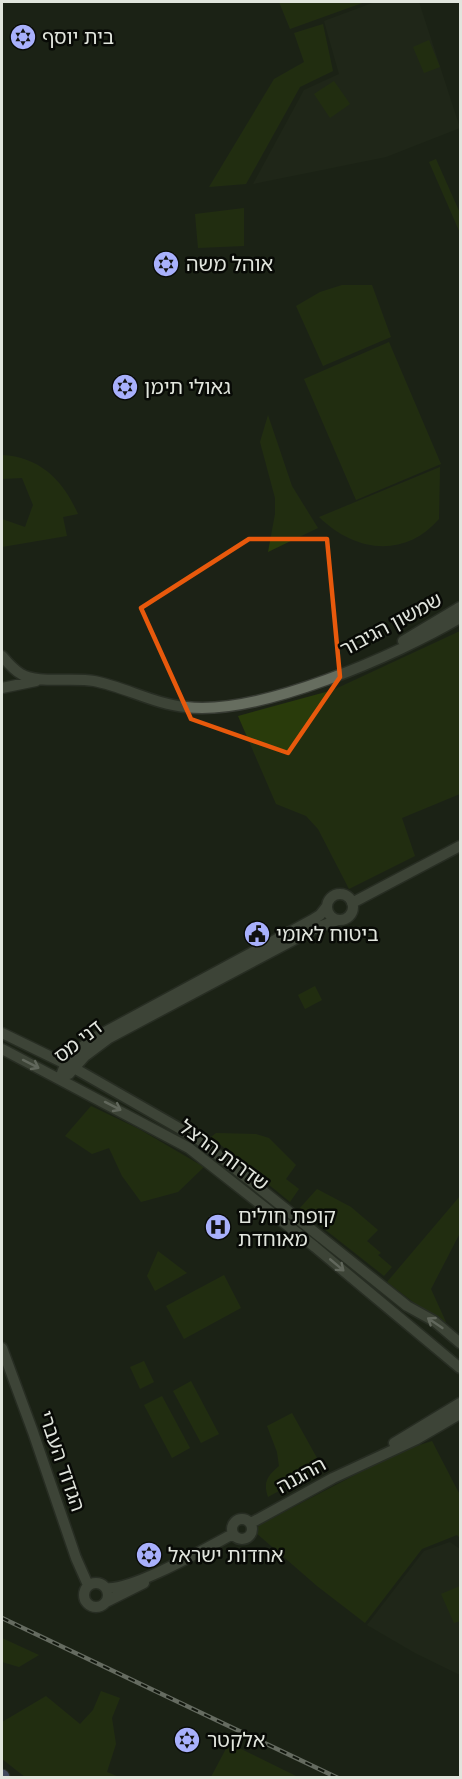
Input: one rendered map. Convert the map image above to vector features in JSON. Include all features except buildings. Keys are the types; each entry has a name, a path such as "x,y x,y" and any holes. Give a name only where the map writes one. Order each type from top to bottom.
{"street":[{"name":"שמשון הגיבור","path":"339,673 386,650 460,607"},
{"name":"שמשון הגיבור","path":"6,661 28,678 97,681 170,705 208,708 256,701 339,673 413,644 460,618"},
{"path":"4,687 15,678 6,661"},
{"name":"שמשון הגיבור","path":"4,687 51,678"},
{"path":"352,903 460,846"},
{"path":"339,894 348,897 352,903 350,916 338,920 330,916 327,906 331,898 339,894"},
{"name":"דני מס","path":"61,1079 66,1064 80,1049 105,1030 320,915 327,906"},
{"name":"דני מס","path":"66,1064 110,1038 316,928 338,920"},
{"name":"שדרות הרצל","path":"2,1033 66,1064 187,1132 214,1150 407,1306 434,1321 460,1343"},
{"name":"שדרות הרצל","path":"2,1049 166,1134 199,1154 460,1368"},
{"name":"הגדוד העברי","path":"2,1348 74,1552 88,1585"},
{"name":"ההגנה","path":"178,1562 233,1534 239,1538 248,1537 252,1532 251,1523 369,1459 460,1403"},
{"name":"ההגנה","path":"369,1459 417,1439 460,1414"},
{"path":"178,1562 139,1586 106,1602 95,1607 88,1604 84,1594 88,1585 96,1582 106,1588 122,1586 178,1562"},
{"path":"106,1588 108,1595 106,1602"}],"highlighted area":[{"path":"249,539 327,539 340,677 288,753 191,719 141,608"}],"shaded area":[{"path":"375,2 419,2 460,128 386,157 253,184 304,90 339,74 324,21"},
{"path":"450,1542 460,1549 460,1675 415,1653 367,1625 424,1551"}],"green space":[{"path":"279,2 365,2 290,29"},
{"path":"323,24 333,71 300,87 246,184 209,187 274,79 304,62 294,33"},
{"path":"429,40 440,67 424,73 413,47"},
{"path":"334,81 350,104 330,118 314,94"},
{"path":"436,159 460,213 460,233 429,162"},
{"path":"244,208 244,246 198,248 195,214"},
{"path":"342,285 372,285 391,337 323,366 296,306 320,292"},
{"path":"389,342 441,464 356,500 304,379"},
{"path":"268,415 292,486 318,528 268,552 275,514 275,498 260,442"},
{"path":"2,455 28,460 49,472 57,481 78,514 63,517 67,536 2,547 2,519 25,527 33,505 22,478 2,479"},
{"path":"440,467 439,519 425,532 411,540 395,545 364,544 333,529 319,517"},
{"path":"460,631 460,794 402,818 415,856 349,889 318,829 306,816 276,804 238,716 333,690"},
{"path":"315,986 322,1000 305,1009 298,995"},
{"path":"91,1106 139,1129 204,1167 178,1192 141,1202 122,1176 109,1148 92,1154 65,1136"},
{"path":"216,1133 256,1134 269,1138 296,1165 286,1179 299,1189 290,1202 211,1137"},
{"path":"317,1189 351,1207 378,1230 367,1241 392,1267 384,1276 299,1209"},
{"path":"460,1196 460,1233 431,1289 446,1322 443,1325 387,1282"},
{"path":"158,1251 187,1273 155,1291 147,1276"},
{"path":"224,1275 241,1308 184,1339 166,1306"},
{"path":"144,1361 154,1382 140,1389 130,1367"},
{"path":"191,1381 219,1434 201,1443 173,1391"},
{"path":"162,1396 190,1448 172,1458 144,1405"},
{"path":"292,1413 322,1467 268,1497 267,1480 279,1466 277,1452 267,1426"},
{"path":"432,1441 460,1495 460,1538 457,1535 422,1549 365,1623 317,1586 255,1532 259,1525 401,1451"},
{"path":"460,1586 460,1621 454,1623 441,1594"},
{"path":"2,1638 39,1655 19,1667 2,1662"},
{"path":"101,1691 120,1698 112,1718 116,1744 107,1772 119,1777 25,1777 2,1759 2,1722 46,1696 80,1724 93,1710"},
{"path":"229,1743 298,1777 211,1777"}],"railway":[{"path":"2,1618 338,1778"}],"place":[{"name":"בית יוסף","path":"23,37"},
{"name":"אוהל משה","path":"166,264"},
{"name":"גאולי תימן","path":"125,387"},
{"name":"ביטוח לאומי","path":"257,934"},
{"name":"קופת חולים מאוחדת","path":"218,1227"},
{"name":"אחדות ישראל","path":"149,1555"},
{"name":"אלקטר","path":"187,1740"}]}
